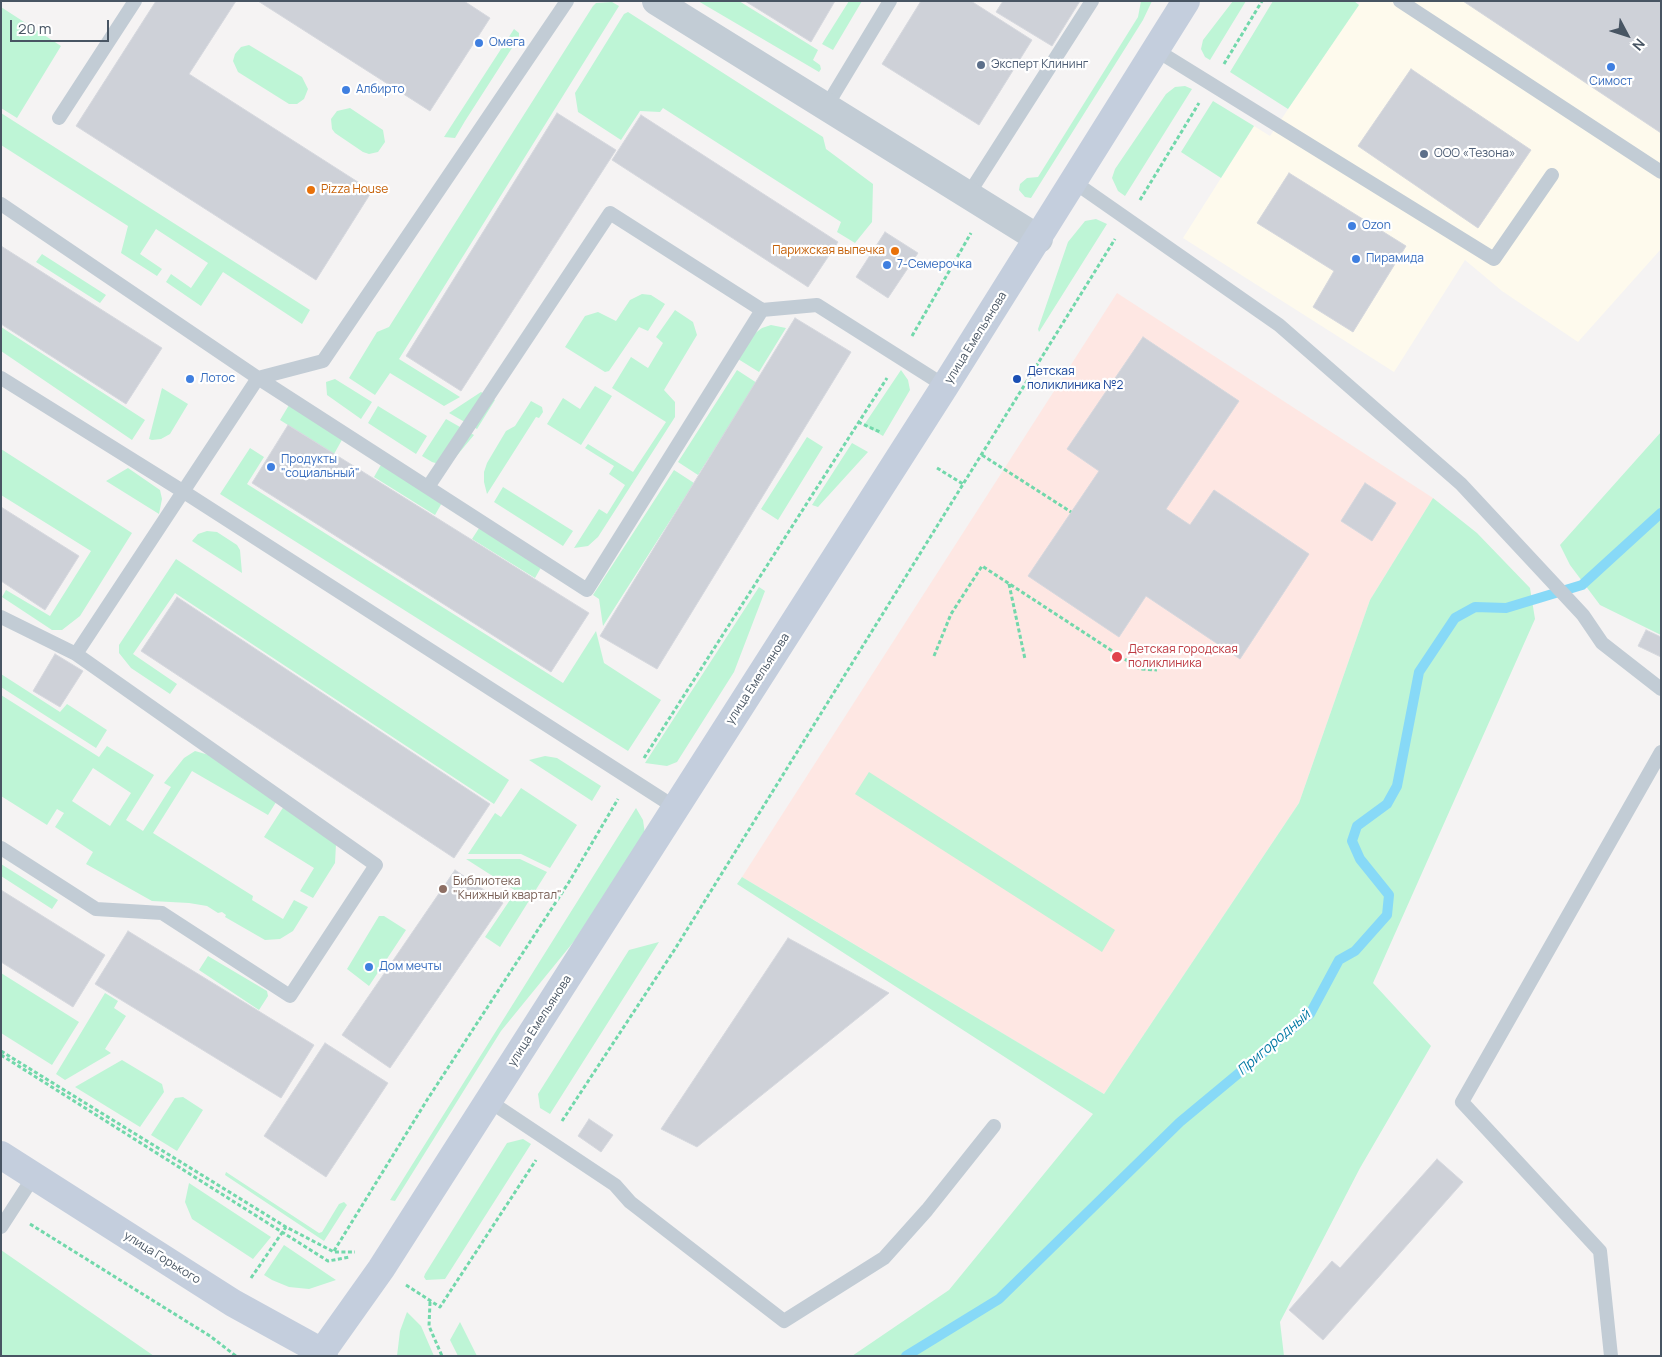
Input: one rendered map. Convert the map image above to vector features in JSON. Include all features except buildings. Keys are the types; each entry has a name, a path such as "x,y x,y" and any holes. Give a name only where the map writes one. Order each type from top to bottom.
{"main road":[{"name":"улица Емельянова","path":"323,1354 381,1269 489,1101 1039,239 1186,1"},
{"name":"улица Горького","path":"1,1156 233,1303 323,1354"}],"street":[{"path":"656,1 1039,239"}],"lane":[{"path":"59,118 135,1"},
{"path":"76,654 258,378 323,361 567,1"},
{"path":"826,107 890,1"},
{"path":"977,202 1092,1"},
{"path":"1402,2 1661,172"},
{"path":"1156,50 1494,259 1552,175"},
{"path":"1074,182 1280,325 1461,484 1584,615 1602,643 1661,689"},
{"path":"1,204 258,378 586,590 762,310"},
{"path":"428,487 610,214 762,310 817,305 901,356 945,386"},
{"path":"1,378 184,492 676,808"},
{"path":"1,617 76,654 376,865 290,996 162,913 96,909 1,848"},
{"path":"1611,1356 1600,1251 1462,1102 1661,752"},
{"path":"489,1101 615,1185 630,1202 784,1321 884,1258 927,1210 994,1126"},
{"path":"1,1226 34,1176"}],"path":[{"path":"409,1287 440,1307 675,949 1262,1"},
{"path":"334,1252 427,1100 569,882 631,778 901,356 977,202"},
{"path":"858,422 886,435"},
{"path":"982,455 1071,512"},
{"path":"937,468 963,484"},
{"path":"934,656 951,614 982,566 1140,669 1157,670"},
{"path":"1009,583 1024,658"},
{"path":"1,1051 286,1227 334,1252 354,1252"},
{"path":"1,1055 328,1261 360,1255"},
{"path":"10,1212 210,1336 236,1356"},
{"path":"430,1301 429,1326 442,1356"}],"shaded area":[{"path":"1361,1 1661,1 1661,249 1578,342 1502,291 1465,260 1394,372 1183,238 1254,126 1270,136"},
{"name":"Детская городская поликлиника","path":"1117,293 1433,498 1370,600 1299,803 1104,1094 742,877"}],"green space":[{"path":"698,1 739,1 818,50 813,60 820,65 821,69 819,72"},
{"path":"849,1 862,1 833,50 822,44"},
{"path":"1141,1 1152,1 1143,20 1031,198 1025,197 1019,190 1020,184 1027,178 1038,177 1138,17"},
{"path":"1233,1 1246,1 1210,60 1205,57 1201,49 1203,40"},
{"path":"1273,1 1354,1 1359,5 1288,109 1230,72"},
{"path":"612,2 619,6 399,359 460,397 444,406 390,373 375,395 349,378 377,332 389,327 593,6 596,3"},
{"path":"1,7 61,46 17,118 1,108"},
{"path":"628,12 823,137 826,149 873,184 872,222 855,243 837,232 841,222 663,108 660,112 640,111 621,140 578,112 575,93 624,14"},
{"path":"514,29 519,33 519,37 455,138 444,137"},
{"path":"249,45 302,77 308,89 304,99 297,104 289,104 238,72 233,61 235,54 241,47"},
{"path":"1185,86 1192,89 1125,196 1118,191 1112,178 1115,169 1166,94 1175,87"},
{"path":"1213,101 1254,126 1221,178 1181,152"},
{"path":"350,108 383,130 385,142 378,152 369,154 363,152 332,129 331,119 337,111"},
{"path":"1,113 310,310 302,324 223,272 201,306 166,282 171,274 191,288 208,263 156,229 140,254 162,269 157,276 121,253 128,226 1,145"},
{"path":"1096,219 1107,224 1039,332 1038,329 1068,242 1085,221"},
{"path":"42,254 106,295 100,303 36,262"},
{"path":"642,294 651,295 665,304 648,331 639,327 609,371 605,372 565,347 585,316 598,312 616,321 630,300"},
{"path":"675,310 693,322 697,335 664,390 675,402 675,417 598,537 588,546 574,548 599,509 607,514 625,485 609,474 614,466 585,448 588,444 633,472 666,422 612,388 631,357 648,368 663,343 656,337"},
{"path":"771,325 786,328 759,372 738,359 754,334 762,328"},
{"path":"1,327 145,420 132,440 1,351"},
{"path":"737,370 757,383 698,475 678,462"},
{"path":"901,370 908,380 910,390 883,436 864,425"},
{"path":"335,379 372,402 361,419 327,395 326,382"},
{"path":"595,386 612,396 581,445 547,424 563,398 580,409"},
{"path":"162,388 188,404 170,434 161,439 152,440 149,439"},
{"path":"481,392 495,400 477,429 449,413"},
{"path":"531,401 542,407 543,412 539,418 536,417 487,494 484,472 487,463 506,431 515,426"},
{"path":"289,405 343,438 334,454 280,420"},
{"path":"378,406 427,436 416,454 368,423"},
{"path":"446,419 474,435 454,459 439,464 422,456"},
{"path":"1661,432 1661,635 1600,605 1570,565 1560,545"},
{"path":"807,437 823,447 778,520 761,509"},
{"path":"852,443 868,452 818,507 812,505"},
{"path":"250,448 264,457 247,484 563,683 596,631 604,663 661,700 628,751 220,494"},
{"path":"1,449 132,533 80,616 62,630 52,630 2,597 6,590 50,616 91,551 1,495"},
{"path":"382,463 443,501 435,515 374,477"},
{"path":"128,468 160,490 162,499 159,514 106,481"},
{"path":"674,470 694,483 603,626 599,599 593,595"},
{"path":"503,487 573,531 563,546 494,502"},
{"path":"1433,498 1477,533 1530,588 1535,619 1373,983 1431,1046 1360,1168 1280,1322 1284,1356 852,1356 949,1290 1093,1114 737,884 742,877 1104,1094 1299,803 1370,600"},
{"path":"481,525 543,564 535,578 472,539"},
{"path":"207,531 217,532 237,545 240,550 242,573 192,541 198,534"},
{"path":"176,559 509,780 494,804 175,593 133,654 177,684 170,694 131,668 119,653 119,645"},
{"path":"759,587 765,591 734,672 677,762 667,766 645,763"},
{"path":"1,674 60,712 67,704 107,730 96,748 1,687"},
{"path":"1,695 99,757 107,746 154,775 126,820 143,831 171,787 164,783 184,758 195,751 209,755 278,799 268,815 192,771 153,833 253,896 252,900 283,919 294,900 308,907 293,931 280,939 265,940 225,917 226,915 222,912 218,913 207,906 152,901 86,864 93,852 55,827 64,813 57,809 47,825 1,796","holes":["93,768 131,793 110,826 72,801"]},
{"path":"545,756 557,758 601,786 592,801 529,760"},
{"path":"869,772 1115,930 1102,952 855,794"},
{"path":"521,788 577,825 550,868 521,854 468,854 495,813 501,817"},
{"path":"286,803 336,844 335,863 313,898 300,891 314,868 264,837"},
{"path":"636,808 643,820 645,834 593,918 501,1031 395,1201 390,1200"},
{"path":"466,859 520,859 547,872 500,947 485,937 516,891"},
{"path":"1,864 58,900 52,909 1,876"},
{"path":"379,916 384,916 406,930 369,986 347,969"},
{"path":"659,942 550,1114 540,1108 538,1094 629,950"},
{"path":"208,956 267,991 268,996 259,1010 199,970"},
{"path":"1,973 79,1022 52,1065 1,1033"},
{"path":"105,993 118,1001 114,1008 126,1016 105,1049 111,1053 65,1080 56,1074"},
{"path":"122,1060 162,1084 164,1092 140,1127 75,1087"},
{"path":"183,1097 203,1110 177,1151 151,1135 175,1098"},
{"path":"523,1139 531,1144 445,1279 426,1280 425,1274 507,1143"},
{"path":"226,1172 319,1233 322,1232 339,1204 344,1202 347,1205 324,1241 225,1175"},
{"path":"189,1183 271,1237 253,1259 192,1219 185,1202"},
{"path":"284,1245 336,1280 309,1289 289,1287 264,1275"},
{"path":"1,1250 154,1356 1,1356"},
{"path":"407,1312 421,1326 434,1356 397,1356 400,1331"},
{"path":"460,1322 477,1356 458,1356 450,1340"}],"waterway":[{"name":"Пригородный","path":"906,1356 999,1299 1180,1122 1310,1014 1339,960 1355,951 1387,915 1389,895 1360,859 1352,841 1357,826 1387,804 1397,786 1419,672 1455,618 1475,607 1506,608 1582,585 1661,513"}],"place":[{"name":"Омега","path":"479,43"},
{"name":"Эксперт Клининг","path":"981,65"},
{"name":"Симост","path":"1611,67"},
{"name":"Албирто","path":"346,90"},
{"name":"ООО «Тезона»","path":"1424,154"},
{"name":"Pizza House","path":"311,190"},
{"name":"Ozon","path":"1352,226"},
{"name":"Парижская выпечка","path":"895,251"},
{"name":"Пирамида","path":"1356,259"},
{"name":"7-Семерочка","path":"887,265"},
{"name":"Лотос","path":"190,379"},
{"name":"Детская поликлиника №2","path":"1017,379"},
{"name":"Продукты \"социальный\"","path":"271,467"},
{"name":"Детская городская поликлиника","path":"1117,657"},
{"name":"Библиотека \"Книжный квартал\"","path":"443,889"},
{"name":"Дом мечты","path":"369,967"}]}
